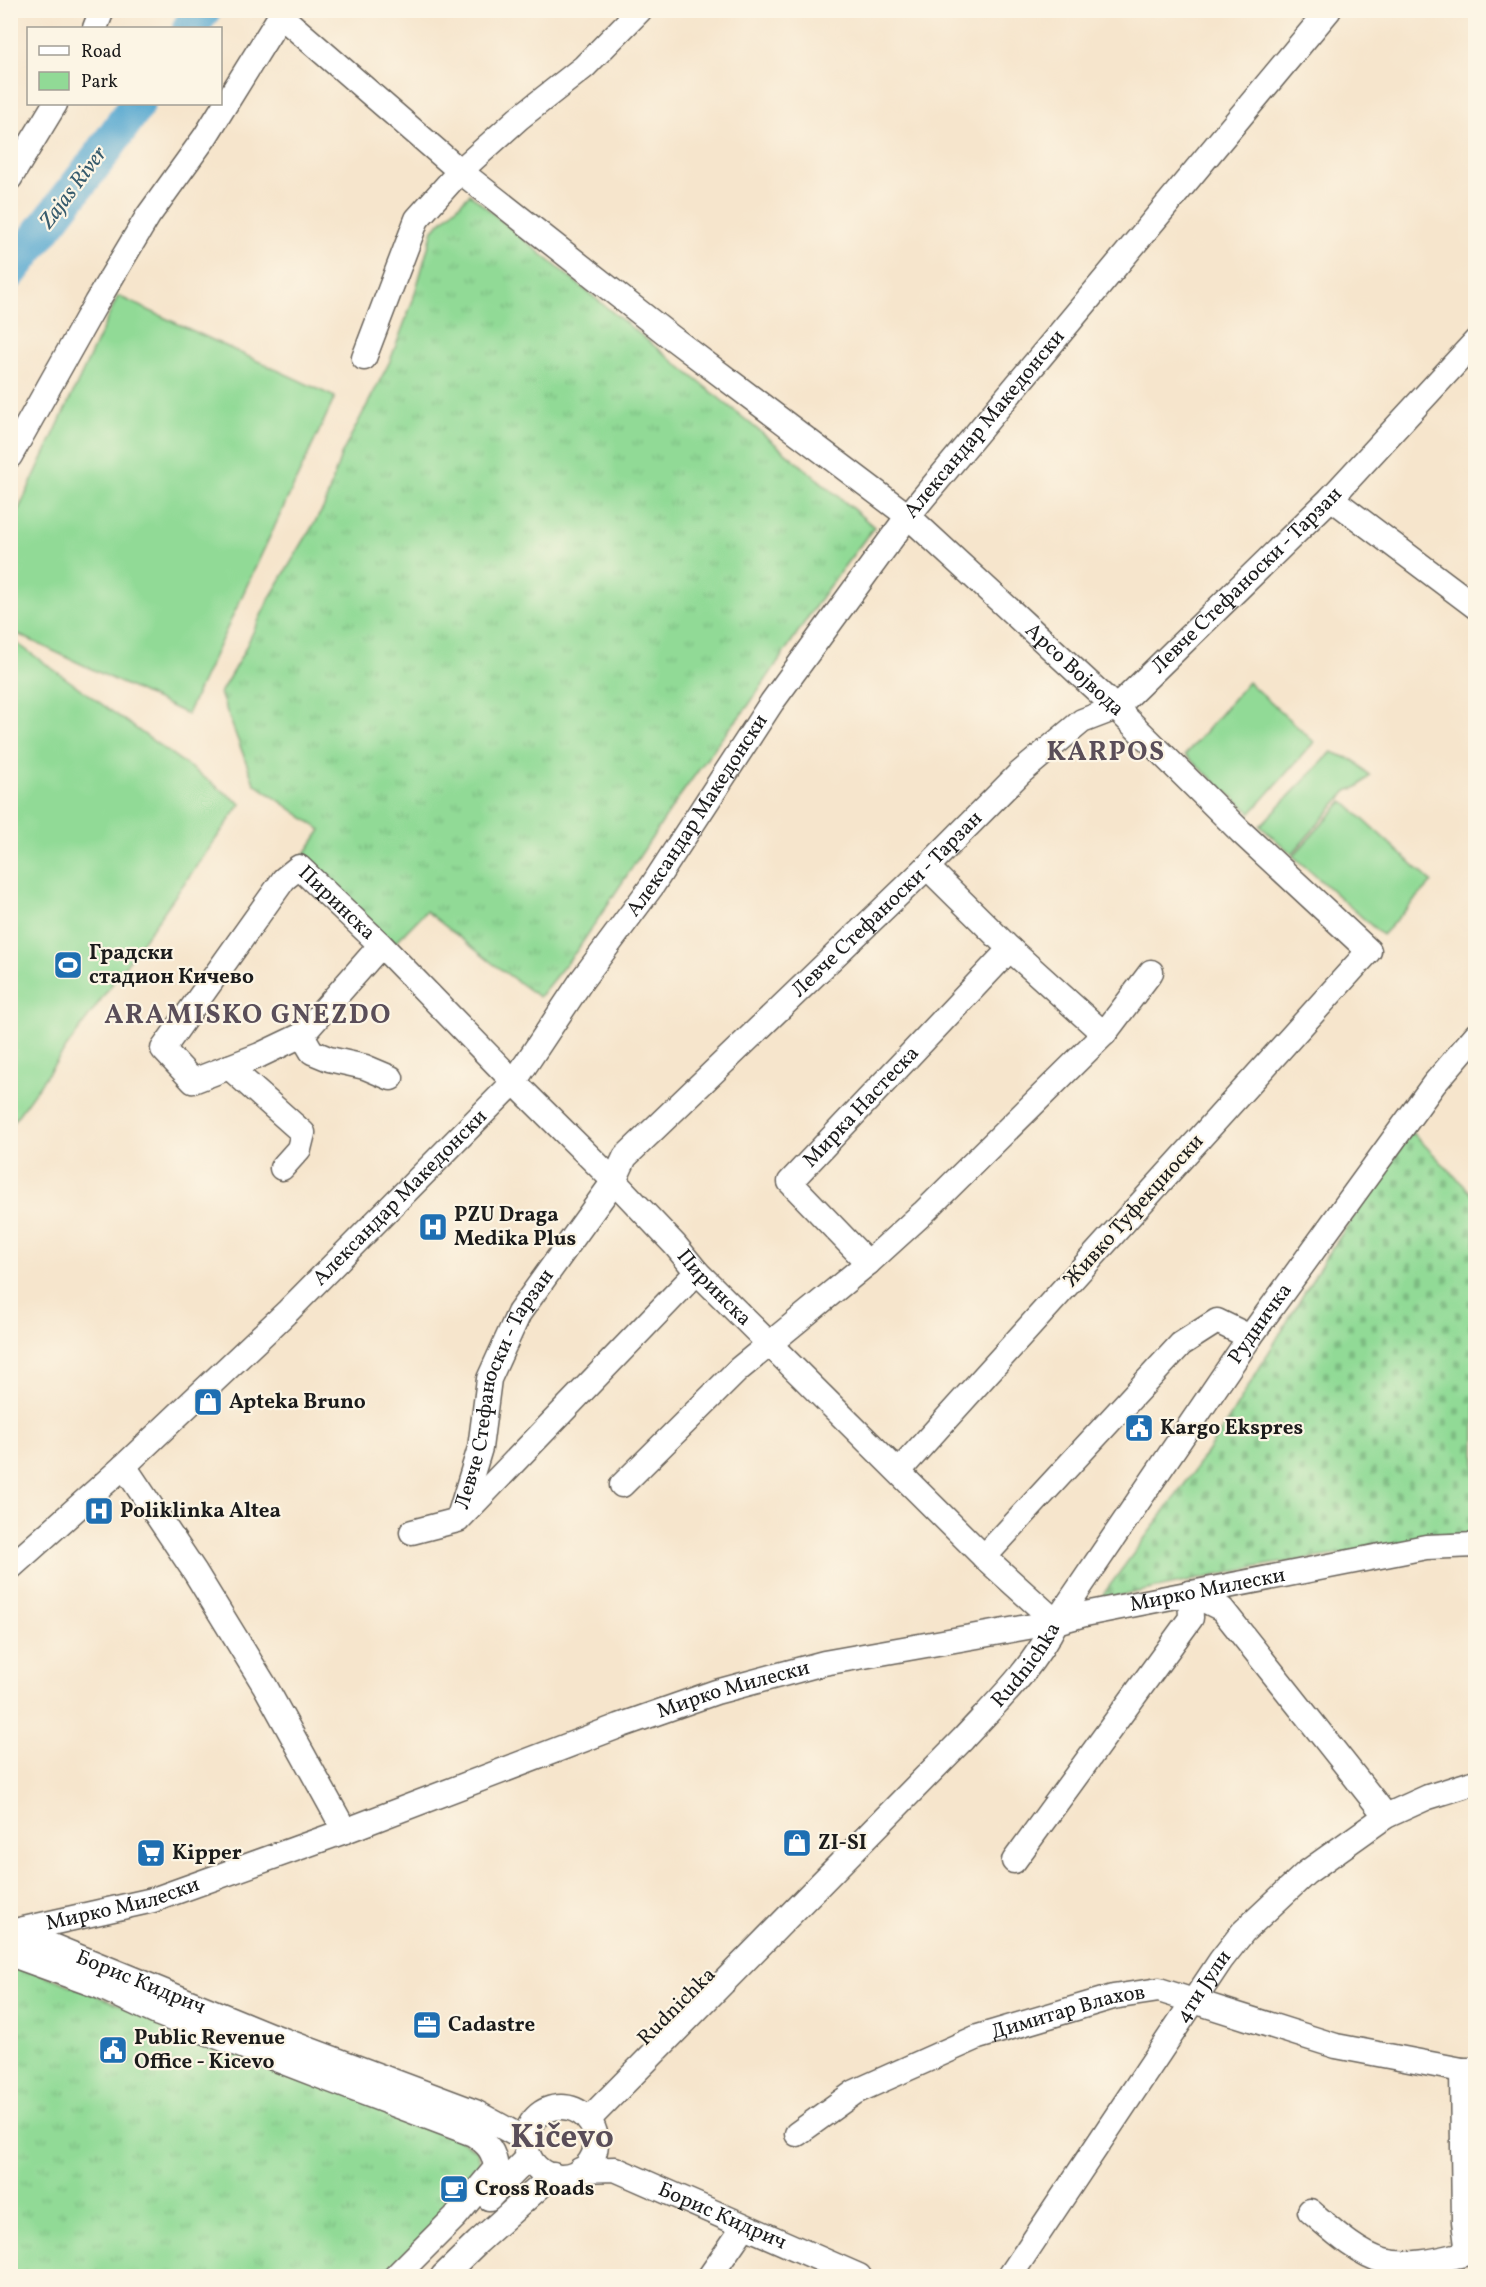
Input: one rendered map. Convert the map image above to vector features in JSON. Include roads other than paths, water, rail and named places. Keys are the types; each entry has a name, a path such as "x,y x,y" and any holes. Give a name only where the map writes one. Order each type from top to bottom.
{"street":[{"path":"95,27 102,10"},
{"path":"364,358 417,219 460,171 519,118 584,67 640,10"},
{"name":"Александар Македонски","path":"10,1568 124,1466 288,1311 514,1082 582,980 652,886 772,702 908,516 1329,10"},
{"path":"10,456 148,216 205,137 283,13"},
{"name":"Арсо Војвода","path":"283,13 460,171 671,337 908,516 1116,708 1241,832 1369,951"},
{"path":"10,178 54,105"},
{"name":"Левче Стефаноски - Тарзан","path":"412,1532 458,1520 480,1448 489,1379 519,1313 614,1181 625,1157 927,867 1020,773 1082,722 1116,708 1331,498 1476,341"},
{"path":"1331,498 1476,607"},
{"name":"Пиринска","path":"381,945 302,1035 193,1081 163,1049 284,879 299,867 381,945 614,1181 675,1245 697,1272 769,1344 984,1557 1056,1622"},
{"path":"927,867 1010,949 1104,1034"},
{"name":"Мирка Настеска","path":"868,1263 790,1182 1010,949"},
{"name":"Живко Туфекџиоски","path":"899,1471 1369,951"},
{"path":"622,1485 739,1369 868,1263 923,1213 1104,1034 1151,972"},
{"path":"302,1035 312,1052 329,1059 365,1067 391,1078"},
{"name":"Рудничка","path":"1056,1622 1250,1337 1434,1084 1476,1035"},
{"path":"229,1067 303,1133 299,1149 282,1168"},
{"path":"458,1520 697,1272"},
{"path":"984,1557 1181,1344 1217,1321 1250,1337"},
{"path":"124,1466 195,1572 265,1686 345,1831"},
{"name":"Мирко Милески","path":"12,1938 153,1900 345,1831 609,1730 716,1692 824,1663 1056,1622 1085,1614 1425,1547 1476,1545"},
{"path":"1014,1861 1191,1618 1190,1593 1222,1609 1386,1816"},
{"name":"Rudnichka","path":"586,2122 1056,1622"},
{"name":"4ти Јули","path":"1010,2277 1221,1960 1243,1932 1306,1873 1386,1816 1428,1797 1476,1782"},
{"path":"12,1938 101,1987 159,2014 473,2134 488,2144 495,2156 496,2168 454,2217 396,2277"},
{"name":"Борис Кидрич","path":"12,1938 475,2112 529,2140"},
{"name":"Димитар Влахов","path":"797,2134 855,2092 978,2037 1113,1997 1159,1990 1336,2046 1469,2070 1464,2222 1472,2253 1435,2261 1383,2261 1344,2241 1310,2211"},
{"path":"414,2277 529,2140 547,2109 556,2107 586,2122 615,2169"},
{"path":"529,2140 543,2172 553,2175 572,2175 593,2156 586,2122"},
{"name":"Борис Кидрич","path":"580,2170 615,2169 859,2277"},
{"path":"443,2277 478,2242 553,2175"},
{"path":"710,2277 744,2227"}],"waterway":[{"name":"Zajas River","path":"191,27 203,10"},
{"name":"Zajas River","path":"10,272 102,154 136,105"}],"place":[{"name":"Градски стадион Кичево","path":"68,965"},
{"name":"PZU Draga Medika Plus","path":"433,1227"},
{"name":"Apteka Bruno","path":"208,1402"},
{"name":"Kargo Ekspres","path":"1139,1428"},
{"name":"Poliklinka Altea","path":"99,1511"},
{"name":"ZI-SI","path":"797,1843"},
{"name":"Kipper","path":"151,1853"},
{"name":"Cadastre","path":"427,2025"},
{"name":"Public Revenue Office - Kicevo","path":"113,2050"},
{"name":"Cross Roads","path":"454,2189"}],"district":[{"name":"KARPOS","path":"1106,753"},
{"name":"ARAMISKO GNEZDO","path":"248,1016"},
{"name":"Kičevo","path":"562,2139"}]}
